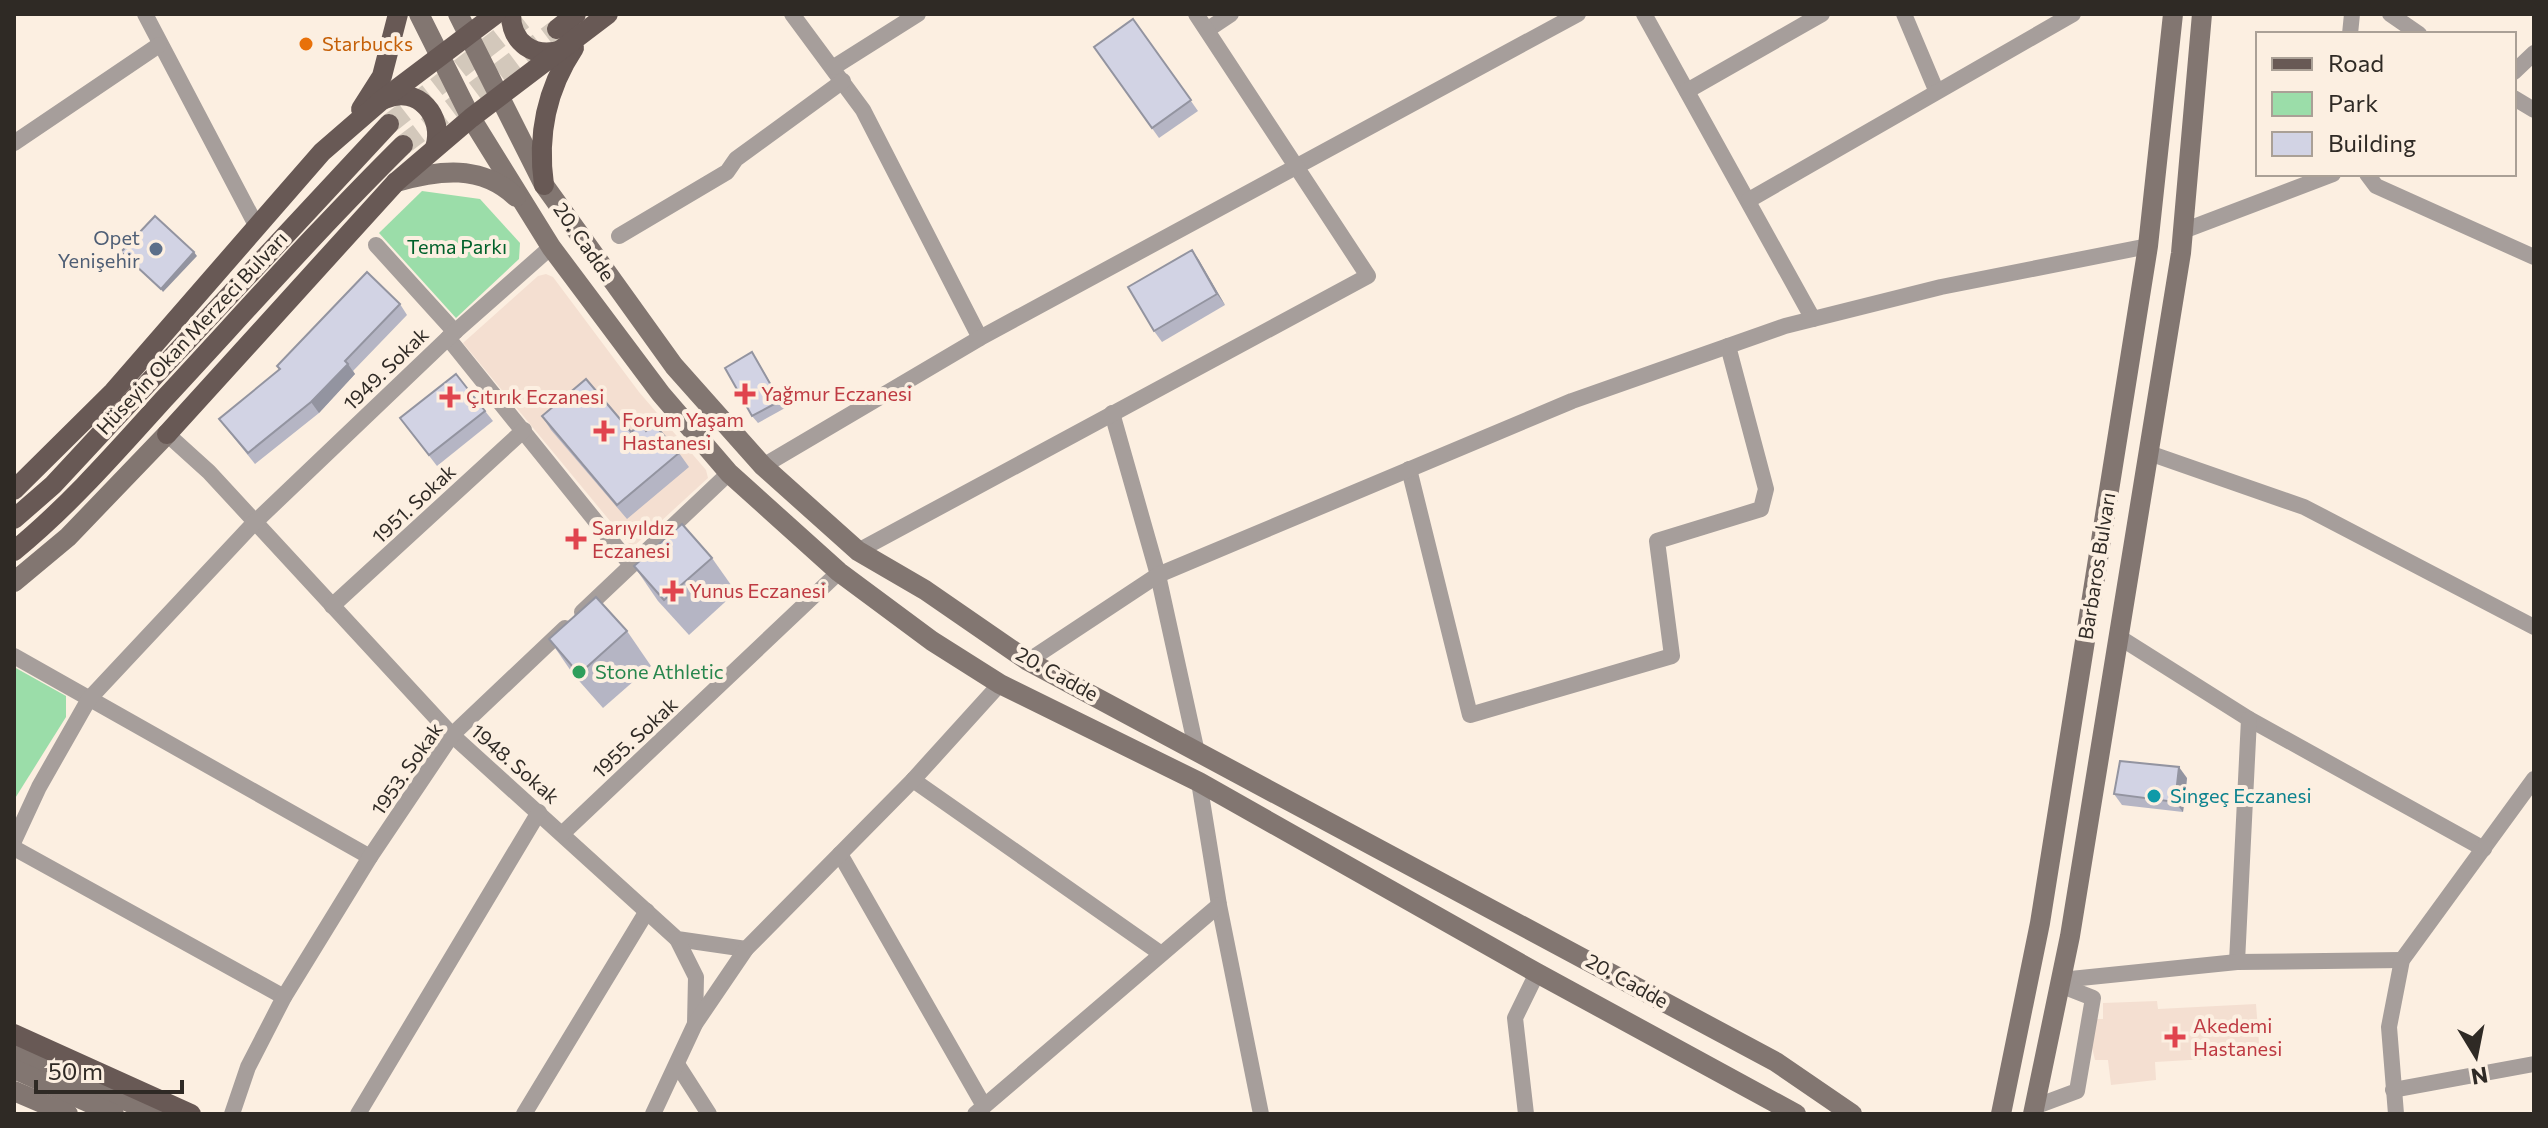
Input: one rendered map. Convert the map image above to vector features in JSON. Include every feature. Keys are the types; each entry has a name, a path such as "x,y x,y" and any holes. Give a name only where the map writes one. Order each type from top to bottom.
{"main road":[{"path":"14,490 113,392 344,130 382,76 398,14"},
{"path":"344,130 496,14"},
{"path":"511,14 514,33 526,47 542,54 568,47"},
{"path":"557,29 608,14"},
{"path":"167,434 396,182 471,118 568,47 582,22"},
{"path":"544,185 541,148 548,103 582,22"},
{"path":"382,100 400,95 425,104 438,129 435,148"},
{"name":"Hüseyin Okan Merzeci Bulvarı","path":"14,519 53,485 389,124"},
{"name":"Hüseyin Okan Merzeci Bulvarı","path":"14,551 43,528 119,449 352,195 403,145"},
{"path":"14,1034 191,1114"}],"street":[{"path":"145,14 257,227"},
{"name":"20. Cadde","path":"419,14 471,118 551,247 661,394 729,473 839,572 932,641 1000,684 1199,782 1537,973 1796,1114"},
{"name":"20. Cadde","path":"458,14 544,185 674,366 763,466 858,551 925,590 1028,661 1196,748 1776,1062 1852,1114"},
{"path":"792,14 863,110 980,338"},
{"path":"619,236 727,172 736,159 918,14"},
{"path":"858,551 1368,276 1196,14"},
{"path":"1207,30 1231,14"},
{"path":"763,466 980,338 1299,168 1578,14"},
{"path":"1644,14 1813,319"},
{"path":"1687,91 1822,14"},
{"path":"1904,14 1936,90"},
{"path":"1749,200 2073,14"},
{"name":"Barbaros Bulvarı","path":"2001,1114 2040,923 2148,246 2173,14"},
{"name":"Barbaros Bulvarı","path":"2034,1111 2060,983 2119,637 2183,231 2202,14"},
{"path":"2390,14 2416,32"},
{"path":"16,135 159,45"},
{"path":"2516,70 2534,53"},
{"path":"2516,99 2534,110"},
{"path":"396,182 430,172 462,172 496,182 524,204"},
{"path":"2183,231 2328,176"},
{"path":"2368,176 2376,186 2534,257"},
{"path":"376,245 452,335 631,565"},
{"path":"1028,661 1158,575 1572,401 1813,319 1941,287 2148,246"},
{"name":"1949. Sokak","path":"14,841 39,787 89,699 253,524 452,335 551,247"},
{"path":"1409,469 1470,715 1672,656 1657,541 1761,509 1766,489 1728,346"},
{"path":"1112,413 1158,575 1196,748"},
{"name":"1951. Sokak","path":"332,606 524,430"},
{"path":"14,582 68,537 167,434"},
{"name":"1948. Sokak","path":"167,434 209,472 253,524 452,735 677,939"},
{"path":"2149,453 2304,507 2534,627"},
{"name":"1953. Sokak","path":"232,1114 248,1067 284,997 370,857 452,735 729,473"},
{"name":"1955. Sokak","path":"563,833 839,572"},
{"path":"2119,637 2249,719 2484,849"},
{"path":"14,656 370,857"},
{"path":"653,1114 695,1024 746,949 913,780 1000,684"},
{"path":"2237,962 2249,719"},
{"path":"2396,1114 2389,1027 2402,960 2534,779"},
{"path":"913,780 1160,953"},
{"path":"1199,782 1219,905 1261,1114"},
{"path":"358,1114 539,812"},
{"path":"14,848 284,997"},
{"path":"840,854 979,1110 1219,905"},
{"path":"524,1114 647,911"},
{"path":"677,939 746,949"},
{"path":"677,939 696,977 695,1024"},
{"path":"2060,983 2237,962 2402,960"},
{"path":"1526,1114 1515,1018 1537,973"},
{"path":"2034,1111 2077,1091 2093,998 2060,983"},
{"path":"14,1051 156,1114"},
{"path":"677,1064 709,1114"},
{"path":"2393,1090 2534,1064"},
{"path":"14,1069 114,1114"},
{"path":"14,1091 68,1114"}],"shaded area":[{"name":"Forum Yaşam Hastanesi","path":"546,274 553,277 639,392 706,470 708,478 635,545 629,544 463,343 538,276"},
{"name":"Akedemi Hastanesi","path":"2157,1001 2158,1009 2256,1004 2260,1056 2155,1062 2156,1080 2111,1085 2108,1060 2095,1060 2091,1043 2095,1019 2103,1019 2103,1003"}],"green space":[{"name":"Tema Parkı","path":"422,191 480,199 520,243 519,259 456,318 379,233"},
{"path":"14,667 66,696 66,717 14,800"}],"building":[{"path":"1133,19 1191,100 1152,128 1094,47"},
{"path":"155,216 194,252 161,289 121,252"},
{"path":"1192,250 1217,294 1154,331 1128,287"},
{"path":"367,272 400,304 311,402 248,453 219,419 280,369 277,366"},
{"path":"752,352 780,401 752,416 725,368"},
{"path":"456,374 485,411 429,455 400,418"},
{"path":"586,379 631,432 641,424 646,431 654,424 679,453 617,505 542,416"},
{"path":"682,524 712,558 664,600 634,566"},
{"path":"596,597 627,631 579,674 549,639"},
{"name":"Singeç Eczanesi","path":"2120,761 2179,767 2175,802 2114,794"}],"tunnel":[{"path":"389,124 530,14"},
{"path":"403,145 557,29"}],"place":[{"name":"Starbucks","path":"306,44"},
{"name":"Opet Yenişehir","path":"156,249"},
{"name":"Yağmur Eczanesi","path":"745,394"},
{"name":"Çıtırık Eczanesi","path":"450,397"},
{"name":"Forum Yaşam Hastanesi","path":"604,431"},
{"name":"Sarıyıldız Eczanesi","path":"576,539"},
{"name":"Yunus Eczanesi","path":"673,591"},
{"name":"Stone Athletic","path":"579,672"},
{"name":"Singeç Eczanesi","path":"2154,796"},
{"name":"Akedemi Hastanesi","path":"2175,1037"}]}
